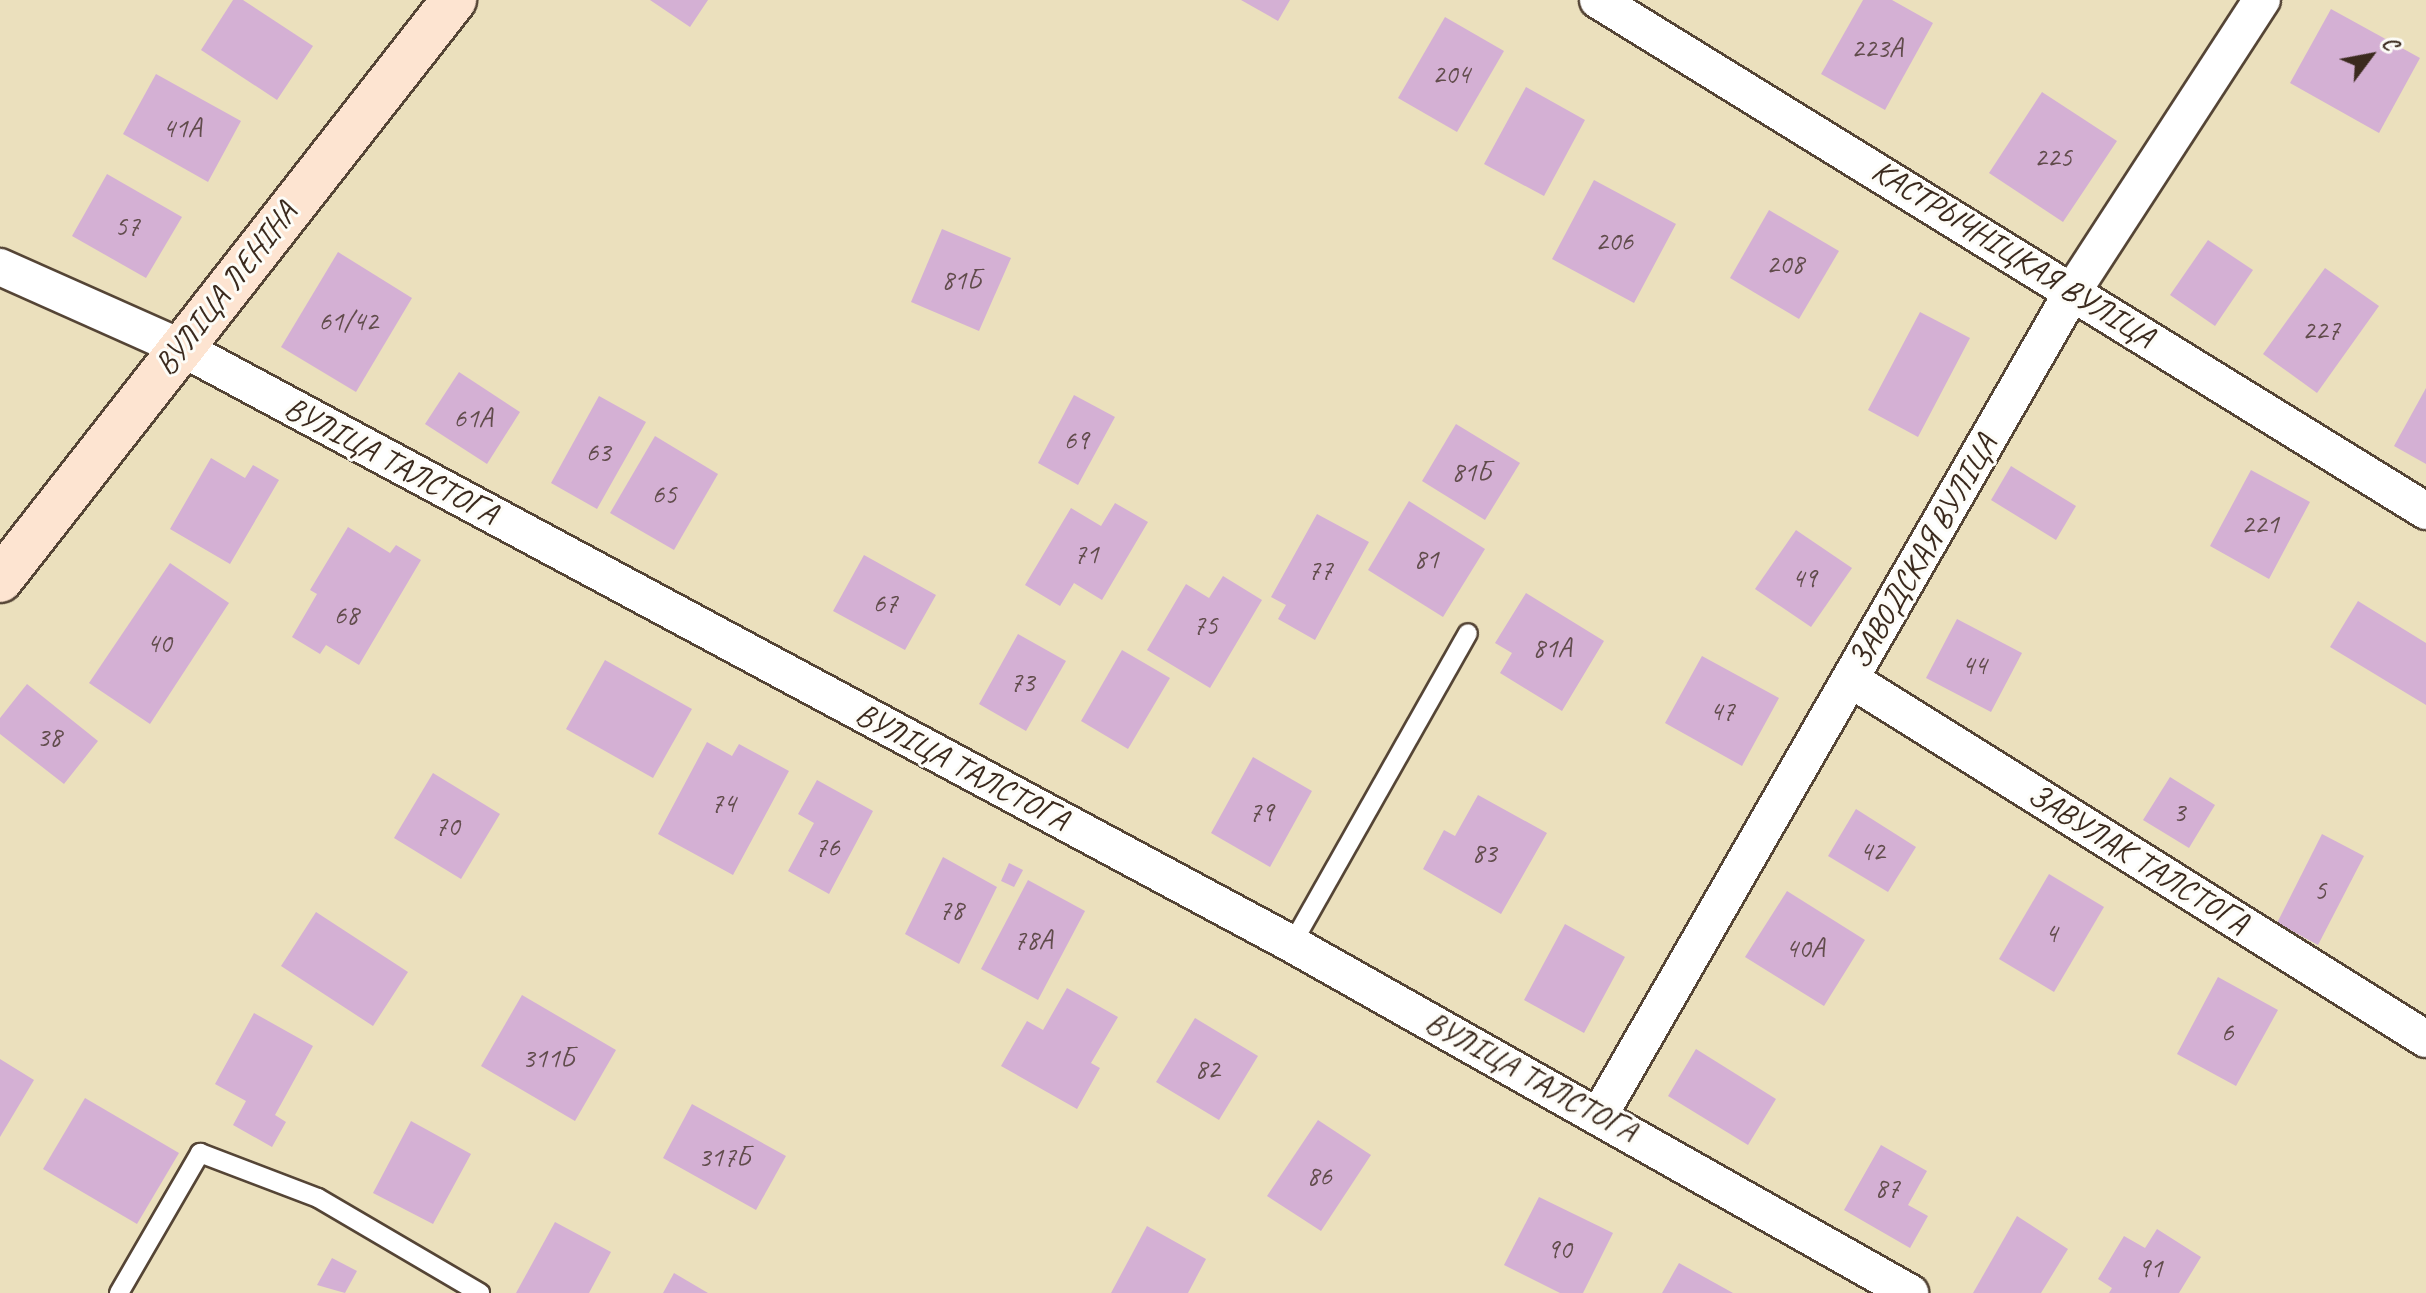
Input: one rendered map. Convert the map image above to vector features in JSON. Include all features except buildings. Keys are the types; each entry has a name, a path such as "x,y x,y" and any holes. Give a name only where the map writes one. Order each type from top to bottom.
{"main road":[{"name":"ВУЛІЦА ЛЕНІНА","path":"0,580 454,0"}],"street":[{"name":"КАСТРЫЧНІЦКАЯ ВУЛІЦА","path":"1598,0 2074,289 2426,511"},
{"name":"ЗАВОДСКАЯ ВУЛІЦА","path":"1600,1114 2074,289 2262,0"},
{"name":"ВУЛІЦА ТАЛСТОГА","path":"0,267 180,347 1292,944 1600,1114 1910,1293"},
{"name":"ЗАВУЛАК ТАЛСТОГА","path":"1850,679 2426,1039"}],"lane":[{"path":"1292,944 1468,633"},
{"path":"119,1293 200,1153 318,1198 480,1293"}]}
